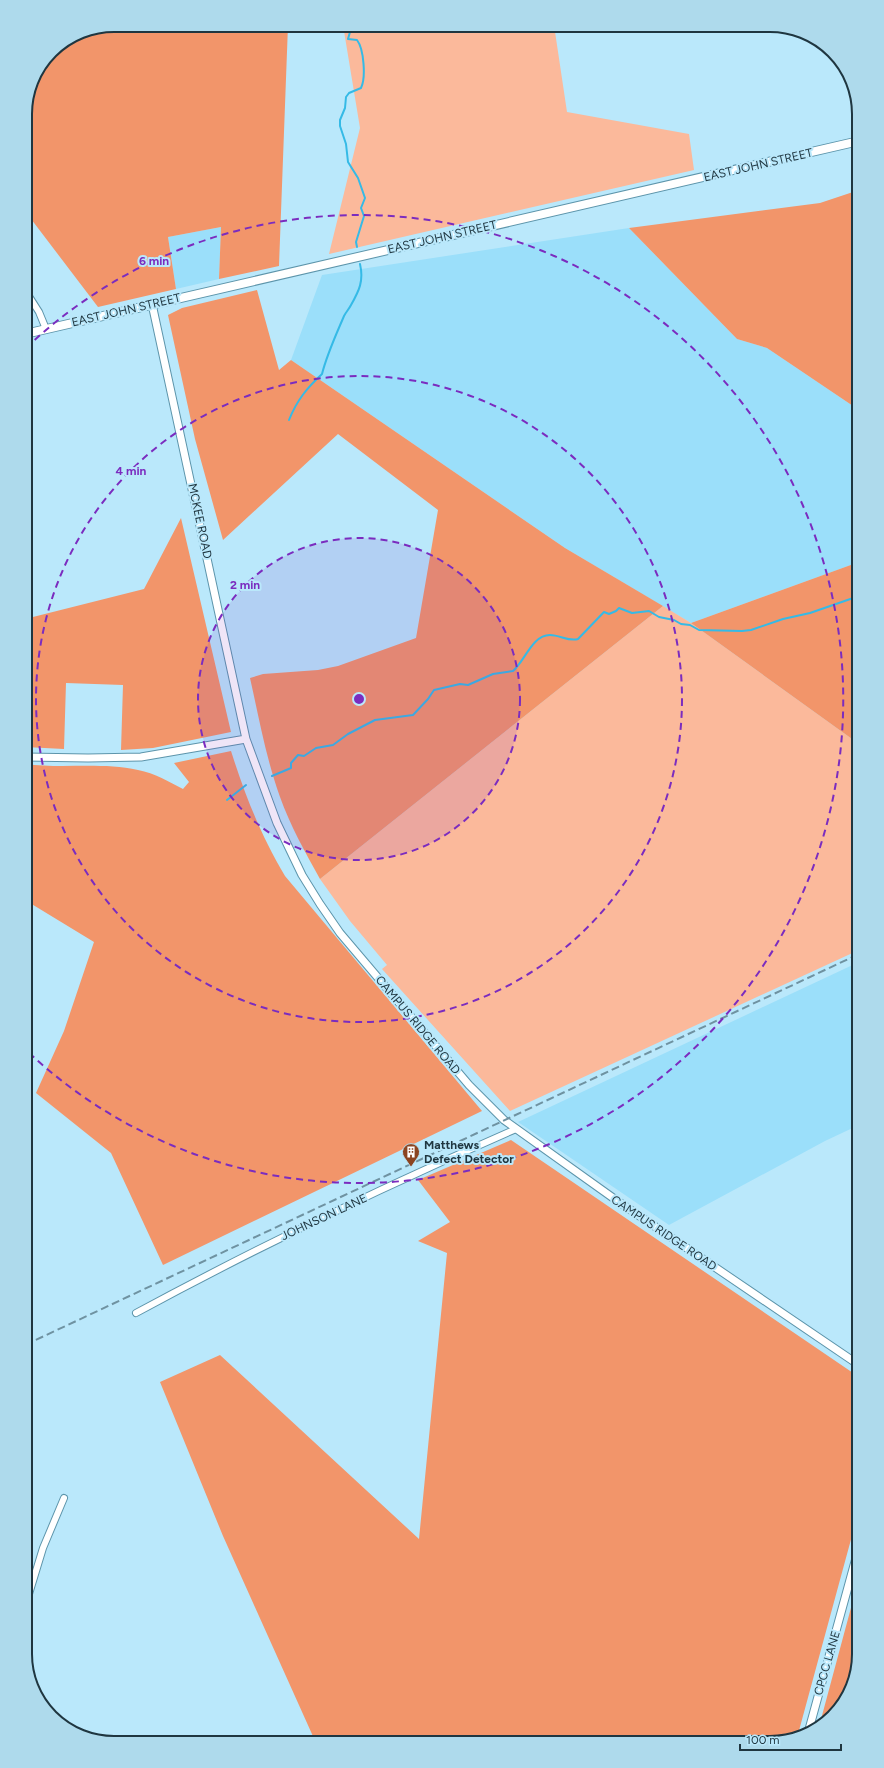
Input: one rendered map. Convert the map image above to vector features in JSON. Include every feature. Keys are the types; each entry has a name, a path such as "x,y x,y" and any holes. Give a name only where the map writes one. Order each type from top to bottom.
{"main road":[{"name":"EAST JOHN STREET","path":"32,332 852,144"}],"street":[{"path":"32,300 40,312 46,329"},
{"name":"MCKEE ROAD","path":"152,304 246,739"},
{"path":"32,757 141,757 246,739"},
{"name":"CAMPUS RIDGE ROAD","path":"246,739 279,829 302,875 320,904 340,933 492,1109 516,1129 616,1200 852,1360"},
{"name":"JOHNSON LANE","path":"136,1313 228,1263 294,1231 516,1129"},
{"path":"32,1583 43,1548 64,1498"},
{"name":"CPCC LANE","path":"810,1725 852,1573"}],"shaded area":[{"path":"109,32 288,32 279,266 219,279 221,227 168,237 176,289 98,307 32,220 32,109 36,88 40,78 49,64 60,52 73,43 88,36"},
{"path":"344,32 555,32 567,112 689,134 694,170 329,254 360,128"},
{"path":"852,192 852,405 767,348 737,339 629,228 820,203"},
{"path":"221,227 219,279 176,289 168,237"},
{"path":"629,228 737,339 767,348 852,405 852,565 691,623 565,548 291,360 322,275"},
{"path":"257,290 279,370 291,360 565,548 663,606 320,879 303,849 280,797 267,753 250,678 263,674 318,670 338,666 416,638 438,510 338,434 223,540 195,439 168,315 182,308"},
{"path":"181,518 231,732 153,748 121,750 123,685 66,683 64,749 32,747 32,617 144,589"},
{"path":"852,565 852,739 691,623"},
{"path":"663,606 691,623 852,739 852,953 510,1111 382,969 387,965 350,921 320,879"},
{"path":"231,751 254,815 285,876 482,1111 163,1265 111,1153 36,1093 64,1031 94,942 32,904 32,764 110,766 138,770 162,778 183,789 189,782 174,763"},
{"path":"852,965 852,1128 825,1141 669,1225 518,1122"},
{"path":"511,1140 852,1372 852,1536 799,1731 775,1736 313,1736 223,1536 160,1382 220,1355 419,1539 447,1253 418,1241 450,1222 418,1180"},
{"path":"852,1604 852,1654 848,1680 838,1700 821,1718"}],"waterway":[{"path":"350,32 348,39 357,40 363,57 363,83 361,88 349,93 346,97 345,108 340,120 340,126 346,144 348,162 358,178 365,198 361,208 364,216 356,242 357,247"},
{"path":"289,420 295,406 322,374 329,352 344,316 358,290 361,281 360,264"},
{"path":"272,776 291,768 291,763 298,755 304,756 316,748 333,745 348,734 375,720 413,715 434,690 460,684 468,685 493,674 513,671 529,649 538,639 544,636 554,635 571,640 578,639 604,612 609,614 619,608 632,613 649,611 659,617 674,620 681,624 690,625 699,630 742,631 751,630 783,619 810,613 852,598"},
{"path":"227,800 246,785"}],"railway":[{"path":"32,1342 852,957"}],"place":[{"name":"Matthews Defect Detector","path":"411,1167"}]}
